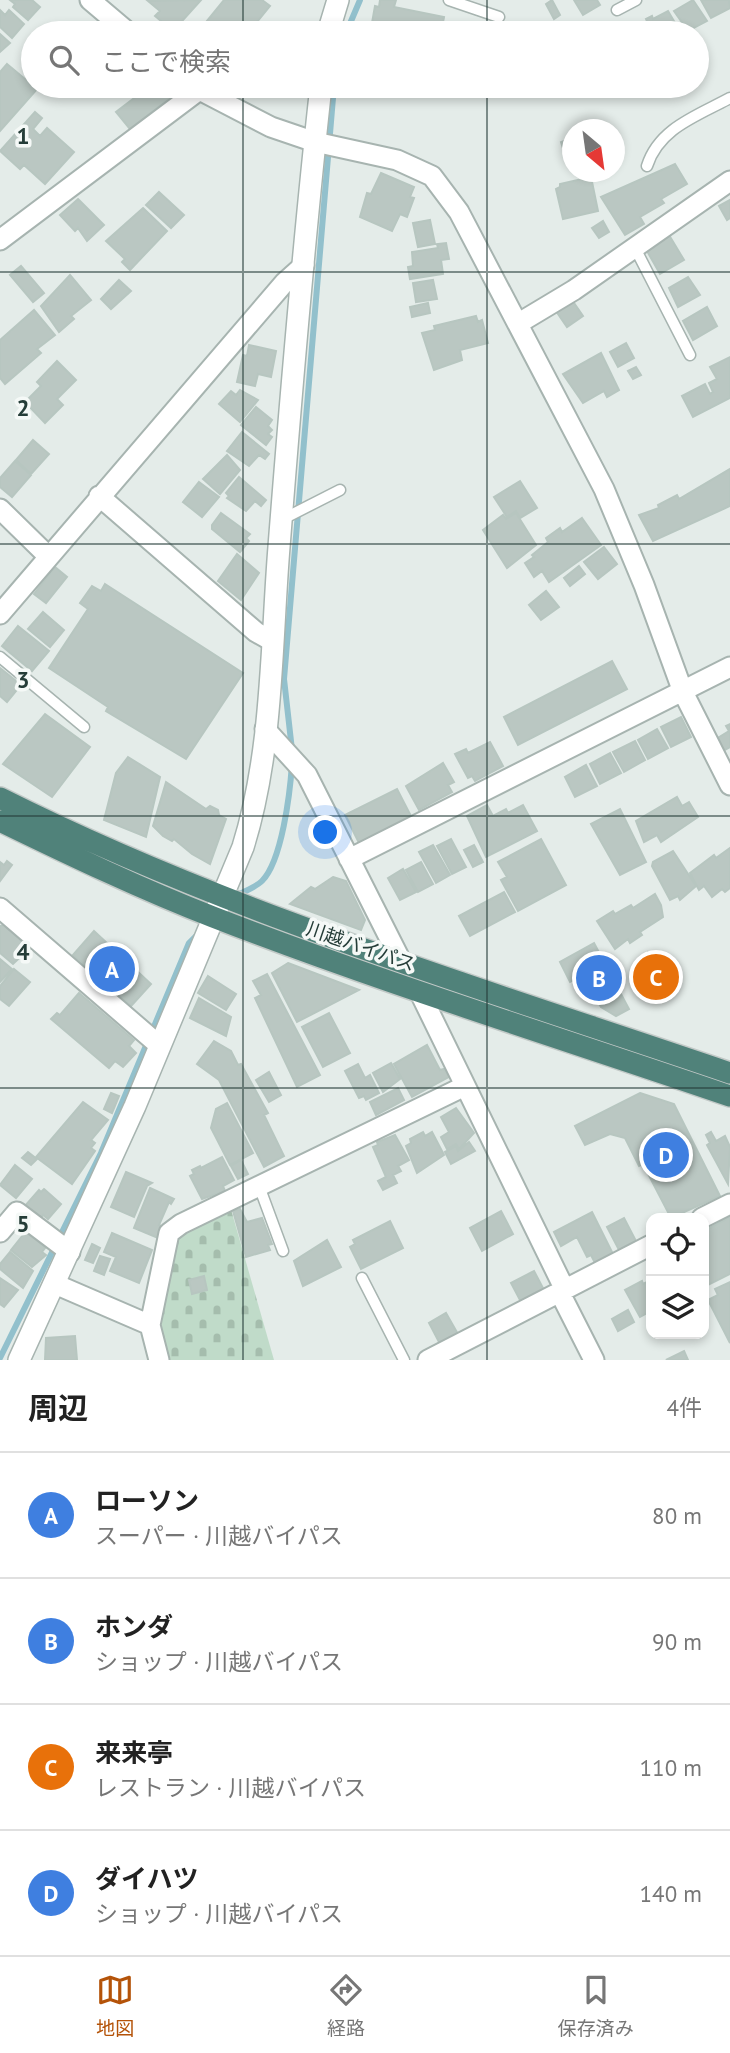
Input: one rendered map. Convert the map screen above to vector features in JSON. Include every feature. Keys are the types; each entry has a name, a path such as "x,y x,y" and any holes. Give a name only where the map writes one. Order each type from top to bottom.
{"highway":[{"name":"川越バイパス","path":"0,798 104,847 218,907 419,991 730,1096"},
{"name":"川越バイパス","path":"0,821 98,868 401,961 730,1073"}],"street":[{"path":"90,0 115,21"},
{"path":"332,21 338,0"},
{"path":"0,240 182,98"},
{"path":"214,98 271,127 315,142 397,160 432,176 459,212 604,489 644,585 683,692 730,785"},
{"path":"19,1360 160,1046 254,812 265,729 281,520 320,98"},
{"path":"519,323 635,248 730,181"},
{"path":"0,614 285,282 304,265"},
{"path":"99,496 256,632 272,641"},
{"path":"0,509 48,556"},
{"path":"349,859 730,667"},
{"path":"265,729 307,775 401,961"},
{"path":"0,908 160,1046"},
{"path":"419,991 594,1360"},
{"path":"159,1360 150,1325 169,1233 180,1224 465,1086"},
{"path":"709,1214 730,1204"},
{"path":"0,1232 17,1212 69,1252"},
{"path":"428,1360 646,1248"},
{"path":"55,1284 150,1325"}],"lane":[{"path":"449,0 499,17"},
{"path":"617,10 636,0"},
{"path":"647,166 652,149 667,132 730,98"},
{"path":"635,248 690,355"},
{"path":"281,520 340,490"},
{"path":"0,657 84,727"},
{"path":"259,1186 283,1251"},
{"path":"362,1278 404,1360"}],"green space":[{"path":"230,1206 274,1360 166,1360 158,1325 174,1235"}],"building":[{"path":"10,0 32,0 40,7 28,20 13,7 15,4"},
{"path":"201,0 182,21 161,21 155,16 160,11 148,1"},
{"path":"224,0 262,0 270,6 258,21 207,21"},
{"path":"380,0 396,0 394,7 444,17 443,21 372,21 375,6 379,7"},
{"path":"552,0 560,15 554,19 546,4"},
{"path":"574,0 597,0 600,5 583,15"},
{"path":"693,0 707,21 681,21 674,11"},
{"path":"701,0 729,0 730,8 711,18"},
{"path":"0,10 5,15 9,10 21,21 21,28 12,38 0,27"},
{"path":"668,11 674,21 646,19 652,16 653,19"},
{"path":"0,34 10,43 0,52"},
{"path":"7,64 21,76 21,98 29,98 0,131 0,72"},
{"path":"134,98 170,98 130,129 116,112"},
{"path":"35,112 42,118 33,129 40,136 47,128 74,152 45,184 24,165 20,169 0,151"},
{"path":"675,164 687,184 661,199 664,203 640,217 644,224 625,235 601,197"},
{"path":"381,173 414,187 410,197 414,198 407,217 400,214 392,231 360,217 367,193 371,194"},
{"path":"592,182 598,211 563,219 556,189 560,184"},
{"path":"159,192 184,215 171,228 146,205"},
{"path":"78,199 104,225 87,241 78,228 75,231 60,215"},
{"path":"730,200 730,218 727,220 719,206"},
{"path":"143,208 167,231 130,270 122,262 125,259 106,241"},
{"path":"430,220 435,244 418,247 413,223"},
{"path":"603,221 609,232 599,238 592,228"},
{"path":"669,235 684,260 660,274 647,251 653,248 651,245"},
{"path":"446,243 449,259 441,260 443,274 410,279 408,267 413,266 412,252 438,248 437,244"},
{"path":"21,266 44,293 33,302 10,275"},
{"path":"70,275 91,300 71,316 74,319 59,332 41,306"},
{"path":"688,277 700,295 678,307 669,288"},
{"path":"119,280 131,291 111,309 101,299"},
{"path":"433,280 437,299 416,302 413,283"},
{"path":"572,300 583,316 567,327 556,311"},
{"path":"428,303 430,313 412,317 410,307"},
{"path":"707,307 717,326 693,340 683,321"},
{"path":"34,310 55,335 37,349 41,353 5,384 0,378 0,340"},
{"path":"476,316 478,322 482,320 488,343 460,350 462,360 434,370 422,333 435,330 434,326"},
{"path":"626,343 634,358 618,367 610,352"},
{"path":"249,345 276,351 271,377 258,374 255,386 237,382 243,355 247,356"},
{"path":"601,353 619,390 607,397 604,391 583,403 563,374"},
{"path":"730,357 730,398 693,417 682,396 705,384 710,394 713,392 709,383 717,379 710,367"},
{"path":"57,361 76,380 57,399 63,405 45,423 25,402 41,386 37,382"},
{"path":"636,367 641,375 633,379 628,371"},
{"path":"240,390 258,400 240,422 219,404 231,391 236,395"},
{"path":"256,407 272,420 268,426 272,430 268,434 272,437 266,445 241,425"},
{"path":"242,432 269,454 265,459 259,455 249,466 227,451"},
{"path":"33,440 49,454 31,474 16,460"},
{"path":"227,455 240,470 220,494 203,479"},
{"path":"15,461 31,475 12,497 0,487 0,478"},
{"path":"730,469 730,506 653,541 639,515 659,508 658,505 677,495 679,499"},
{"path":"239,477 266,500 261,506 255,501 246,511 227,498 229,496 226,493"},
{"path":"520,481 537,508 520,518 516,511 507,517 494,497"},
{"path":"199,482 219,497 202,517 183,502"},
{"path":"221,513 250,534 246,538 249,541 240,552 212,529"},
{"path":"516,513 536,545 507,568 483,530 503,515 506,519"},
{"path":"582,518 601,545 549,582 542,571 534,577 525,563 548,542 546,538 560,528 562,532"},
{"path":"604,547 617,564 598,579 584,562"},
{"path":"237,554 259,573 241,600 218,581"},
{"path":"579,566 585,574 570,586 564,578"},
{"path":"55,567 67,577 46,603 34,594"},
{"path":"105,584 243,673 186,759 106,711 108,707 49,668 88,609 80,603 92,586 101,591"},
{"path":"546,591 559,607 541,620 529,605"},
{"path":"43,612 64,630 50,647 28,629"},
{"path":"18,626 49,651 32,671 2,646"},
{"path":"612,661 627,689 518,745 504,717"},
{"path":"0,668 21,685 7,702 0,696"},
{"path":"45,714 90,747 52,797 3,764"},
{"path":"681,717 691,737 671,747 661,727"},
{"path":"730,724 730,747 723,751 716,739 729,731 726,726"},
{"path":"657,729 668,748 648,759 638,740"},
{"path":"635,741 645,760 624,772 613,752"},
{"path":"490,742 503,766 475,781 472,776 468,778 455,754 466,749 468,753"},
{"path":"610,753 621,773 600,784 590,764"},
{"path":"128,757 160,777 146,837 104,820 116,773"},
{"path":"443,763 454,782 448,785 452,792 419,810 406,786"},
{"path":"586,765 597,786 575,797 565,777"},
{"path":"166,782 206,809 210,806 218,810 219,815 226,819 210,864 174,839 172,841 163,836 153,826"},
{"path":"397,789 412,818 360,845 345,815"},
{"path":"677,797 682,806 689,802 698,817 661,842 657,835 644,842 636,821"},
{"path":"487,805 493,816 506,809 508,813 523,805 537,831 486,857 467,816"},
{"path":"620,809 646,862 620,875 591,824"},
{"path":"451,839 466,867 452,874 437,846"},
{"path":"541,839 566,885 518,911 501,880 507,877 498,862"},
{"path":"433,845 450,875 436,883 419,852"},
{"path":"474,845 483,862 473,867 464,850"},
{"path":"730,848 730,888 725,892 722,889 712,897 704,886 699,890 690,873 714,855 716,858"},
{"path":"673,851 696,886 680,900 678,896 670,900 652,866 653,862"},
{"path":"7,861 12,865 0,881 0,862 4,865"},
{"path":"421,862 433,884 418,892 406,870"},
{"path":"403,869 416,892 400,900 388,878"},
{"path":"333,877 346,881 365,920 361,930 290,904 311,887 315,889"},
{"path":"504,892 515,912 470,936 459,916"},
{"path":"655,894 663,917 640,932 642,935 630,943 628,939 615,949 597,921 613,911 615,914 631,905 633,908"},
{"path":"4,925 30,948 13,964 0,953 0,926"},
{"path":"94,931 151,984 131,1006 73,955"},
{"path":"594,943 629,1009 616,1016 601,1007 583,975 570,982 560,962"},
{"path":"648,952 677,962 665,1001 635,992"},
{"path":"0,959 12,969 0,982"},
{"path":"288,963 359,990 297,1022 272,973"},
{"path":"14,969 30,982 9,1006 0,999 0,986"},
{"path":"267,974 320,1075 297,1087 255,998 261,995 253,981"},
{"path":"208,976 236,994 226,1010 198,993"},
{"path":"79,993 134,1040 129,1046 136,1053 123,1067 115,1061 109,1068 51,1019 57,1013 60,1015"},
{"path":"199,998 231,1017 226,1036 190,1018"},
{"path":"329,1013 350,1053 323,1067 302,1027"},
{"path":"214,1041 231,1051 238,1065 241,1064 268,1113 264,1115 284,1156 264,1167 219,1080 197,1064"},
{"path":"427,1045 440,1070 444,1069 449,1077 412,1097 394,1064"},
{"path":"391,1063 400,1079 383,1092 373,1073"},
{"path":"358,1064 365,1078 370,1075 379,1093 366,1100 364,1096 359,1098 345,1071"},
{"path":"269,1072 281,1095 269,1102 256,1080"},
{"path":"398,1088 404,1100 376,1115 370,1102"},
{"path":"111,1093 119,1096 112,1113 104,1109"},
{"path":"640,1093 674,1104 720,1196 682,1213 668,1213 643,1164 639,1166 625,1138 610,1134 585,1145 575,1126"},
{"path":"83,1102 108,1120 91,1140 95,1143 91,1148 95,1151 72,1184 36,1157"},
{"path":"227,1103 253,1153 230,1165 211,1128 216,1109"},
{"path":"456,1108 474,1133 459,1149 456,1144 447,1149 441,1137 449,1132 441,1117"},
{"path":"423,1132 425,1136 432,1132 444,1155 417,1173 406,1146 411,1143 410,1139"},
{"path":"711,1132 716,1141 725,1136 730,1147 728,1184 707,1145 710,1143 706,1135"},
{"path":"395,1135 409,1160 398,1166 401,1171 393,1175 397,1183 383,1190 378,1181 386,1177 373,1147 378,1145 377,1142"},
{"path":"469,1142 475,1151 451,1164 445,1152 456,1146 458,1151"},
{"path":"28,1152 37,1159 31,1165 22,1158"},
{"path":"222,1157 234,1180 223,1186 225,1191 202,1199 190,1176 194,1174 192,1170"},
{"path":"241,1160 248,1174 238,1179 231,1166"},
{"path":"15,1165 32,1179 16,1198 0,1185"},
{"path":"126,1172 152,1183 147,1186 134,1217 111,1207"},
{"path":"150,1188 174,1199 171,1204 169,1202 159,1225 163,1227 158,1238 134,1228"},
{"path":"44,1189 61,1204 48,1219 43,1215 40,1219 25,1206 39,1190 41,1192"},
{"path":"240,1209 247,1222 262,1218 272,1244 268,1245 270,1250 246,1257 233,1211"},
{"path":"501,1211 513,1234 482,1251 470,1228"},
{"path":"592,1212 614,1256 596,1265 591,1255 587,1257 577,1237 561,1246 554,1232"},
{"path":"730,1217 730,1274 709,1284 709,1276 709,1228"},
{"path":"624,1218 636,1241 619,1250 607,1227"},
{"path":"390,1221 403,1248 361,1269 350,1247 355,1244 353,1240"},
{"path":"27,1230 45,1248 42,1252 46,1255 32,1267 11,1250"},
{"path":"112,1233 152,1250 139,1283 110,1271 116,1257 104,1252"},
{"path":"327,1240 341,1267 303,1286 294,1261"},
{"path":"92,1244 100,1248 93,1263 85,1260"},
{"path":"10,1252 33,1271 23,1288 0,1269 0,1264"},
{"path":"100,1256 110,1259 104,1275 94,1271"},
{"path":"534,1271 544,1290 521,1302 511,1283"},
{"path":"204,1276 207,1290 192,1294 189,1280"},
{"path":"0,1278 18,1290 4,1307 0,1304"},
{"path":"642,1281 643,1284 646,1282 646,1314 640,1317 625,1290"},
{"path":"730,1282 730,1343 709,1302 718,1295 715,1289"},
{"path":"628,1310 634,1322 618,1331 612,1319"},
{"path":"446,1313 458,1334 440,1344 429,1323"},
{"path":"75,1336 77,1360 45,1360 46,1338"},
{"path":"684,1351 688,1360 666,1360"}],"waterway":[{"path":"351,21 360,0"},
{"path":"292,750 284,679 333,98"},
{"path":"238,895 262,881 275,858 284,826 292,764"},
{"path":"0,1358 101,1153 189,943 198,934"}],"place":[{"name":"ローソン","path":"112,969"},
{"name":"来来亭","path":"656,977"},
{"name":"ホンダ","path":"599,978"},
{"name":"ダイハツ","path":"666,1155"}]}
